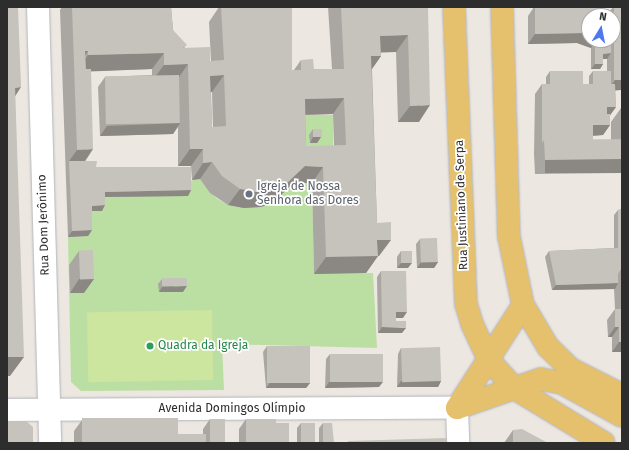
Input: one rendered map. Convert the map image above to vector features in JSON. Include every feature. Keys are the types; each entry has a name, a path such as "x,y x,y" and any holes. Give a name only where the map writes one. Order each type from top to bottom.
{"main road":[{"name":"Rua Justiniano de Serpa","path":"454,7 466,304 488,359 514,388"},
{"path":"502,7 509,237 523,305 548,347 571,369 622,396"},
{"path":"457,408 523,305"},
{"path":"457,408 541,379 562,383 622,416"},
{"path":"514,388 604,443"}],"street":[{"name":"Rua Dom Jerônimo","path":"38,7 50,443"},
{"name":"Avenida Domingos Olímpio","path":"7,410 457,408"},
{"path":"457,408 458,443"}],"green space":[{"path":"293,115 333,115 333,163 293,163"},
{"path":"200,179 216,198 228,205 244,208 261,207 273,203 293,183 312,183 314,274 373,273 377,348 222,344 224,390 81,391 71,382 68,237 88,236 88,211 101,197"},
{"name":"Quadra da Igreja","path":"212,310 213,380 88,382 87,312"}],"building":[{"path":"7,7 18,7 21,87 15,88 15,86 7,86"},
{"path":"72,7 171,7 173,30 187,45 183,48 210,47 210,61 224,60 221,7 292,7 292,70 301,70 301,60 313,59 314,69 344,69 341,7 428,7 430,105 410,106 408,35 380,36 381,56 371,56 377,223 391,222 391,240 377,240 378,256 326,257 323,167 305,166 284,186 273,190 256,192 240,189 222,176 212,162 203,163 203,149 190,149 188,64 164,65 164,53 88,55 88,51 85,51 86,69 91,69 93,149 77,150","holes":["224,75 226,126 212,127 210,76","344,98 346,145 306,146 305,99"]},
{"path":"535,7 598,7 581,8 581,33 535,34"},
{"path":"622,7 622,80 614,80 614,48 621,48 621,8 614,8"},
{"path":"595,48 611,48 611,53 603,54 603,64 595,64"},
{"path":"550,71 583,71 583,84 550,84"},
{"path":"593,71 611,71 611,84 593,84"},
{"path":"179,75 180,123 106,124 105,76"},
{"path":"542,84 615,84 616,107 607,107 607,114 610,114 610,125 593,125 593,140 544,140 542,143"},
{"path":"7,86 15,86 24,357 7,357"},
{"path":"621,108 622,108 622,139"},
{"path":"313,129 322,129 322,137 313,137"},
{"path":"622,139 622,159 545,160 544,140"},
{"path":"69,161 97,161 96,167 191,167 191,190 105,192 105,205 92,206 92,230 72,231"},
{"path":"622,209 622,269 618,274 618,283 556,285 549,251 618,248 618,210"},
{"path":"437,238 438,262 421,263 420,239"},
{"path":"79,250 93,250 94,279 80,279"},
{"path":"401,251 412,251 412,263 401,263"},
{"path":"381,271 406,271 407,312 396,312 396,321 406,321 406,328 382,327"},
{"path":"162,278 187,278 187,286 162,286"},
{"path":"615,309 622,309 622,342 619,342 619,327 615,327"},
{"path":"267,346 310,346 310,383 267,383"},
{"path":"440,347 441,381 402,382 401,348"},
{"path":"330,354 383,354 383,382 330,382"},
{"path":"82,418 178,418 178,442 82,442"},
{"path":"210,419 225,419 225,443 210,443"},
{"path":"246,419 276,419 276,443 246,443"},
{"path":"7,421 26,421 33,427 33,443 7,443"},
{"path":"276,423 289,423 289,443 276,443"},
{"path":"301,423 315,423 315,443 301,443"},
{"path":"323,423 332,423 334,443 323,443"},
{"path":"522,429 548,443 513,443 513,430"},
{"path":"178,434 206,434 206,443 177,443"},
{"path":"447,438 447,443 348,443 348,441"}],"place":[{"name":"Igreja de Nossa Senhora das Dores","path":"249,194"},
{"name":"Quadra da Igreja","path":"150,346"}]}
